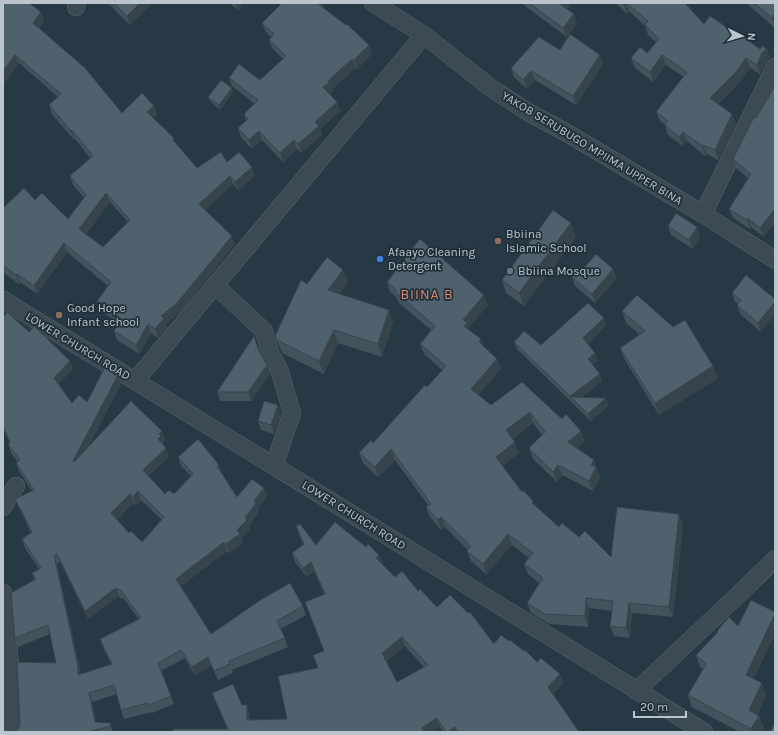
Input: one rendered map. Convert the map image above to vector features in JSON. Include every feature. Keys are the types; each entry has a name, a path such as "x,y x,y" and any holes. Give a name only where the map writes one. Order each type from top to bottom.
{"street":[{"name":"YAKOB SERUBUGO MPIIMA UPPER BINA","path":"373,3 424,35 491,88 528,112 567,133 703,214 775,260"},
{"path":"134,381 424,35"},
{"path":"703,214 775,67"},
{"path":"215,285 264,331 271,355 279,369 292,413 274,466"},
{"name":"LOWER CHURCH ROAD","path":"3,300 704,732"},
{"path":"3,507 16,486"},
{"path":"636,691 775,559"},
{"path":"3,593 10,664 13,732"}],"building":[{"path":"3,3 29,3 41,12 33,23 85,68 122,113 142,93 154,106 147,112 174,138 173,140 197,168 221,152 227,162 239,152 252,167 235,182 230,176 199,204 232,236 177,303 161,316 164,318 155,329 148,324 136,345 114,331 121,319 97,301 111,282 64,243 34,286 3,265 3,208 24,188 35,200 42,193 68,219 86,195 70,176 93,156 49,105 61,94 15,55 3,71","holes":["106,193 130,220 103,247 79,229"]},
{"path":"114,3 140,3 127,16"},
{"path":"282,3 317,3 346,25 347,24 369,45 323,87 337,102 315,122 319,126 298,144 294,140 280,153 259,131 249,140 238,128 248,119 244,114 258,100 229,78 239,64 260,80 286,56 269,40 274,34 262,23"},
{"path":"529,3 561,3 560,4 574,14 563,28"},
{"path":"627,3 685,3 704,24 710,16 728,28 729,27 760,49 762,46 767,49 762,53 757,65 746,58 736,72 710,98 732,114 715,150 703,145 702,146 683,132 679,137 665,125 668,121 656,112 687,72 662,55 650,72 631,58 640,47 647,53 659,39 645,25 648,21"},
{"path":"754,3 775,3 775,14 772,18"},
{"path":"570,34 600,55 573,96 531,71 523,80 511,68 539,37 560,50"},
{"path":"221,80 232,88 219,105 208,97"},
{"path":"775,86 775,209 760,228 748,218 747,220 729,209 751,174 733,159 754,117 756,118"},
{"path":"553,210 571,223 519,293 502,280"},
{"path":"676,213 697,227 689,240 668,226"},
{"path":"420,239 484,295 463,320 467,323 464,326 481,339 479,342 497,359 471,389 491,405 522,382 562,419 566,414 581,431 568,442 594,460 591,465 596,467 589,481 558,465 553,472 529,448 545,432 530,412 506,430 515,442 496,457 522,492 523,490 533,501 532,503 559,527 562,523 579,537 585,531 611,557 617,507 679,514 669,607 629,603 626,628 610,626 613,601 586,598 585,616 545,614 527,603 543,578 524,564 533,553 508,534 483,564 467,551 471,546 441,517 438,520 426,507 431,504 391,449 375,467 359,453 371,440 373,443 425,385 427,387 446,366 420,344 435,326 395,292 396,290 387,282"},
{"path":"596,254 613,269 592,294 572,277 580,267 583,269"},
{"path":"327,257 343,270 328,290 389,310 378,344 334,330 319,361 277,340 275,336 301,280 307,284"},
{"path":"746,275 775,299 775,302 758,323 737,305 741,300 732,293"},
{"path":"637,295 673,327 685,320 713,366 655,403 620,348 645,331 622,311"},
{"path":"588,303 604,318 583,338 595,353 588,359 600,374 570,396 514,342 524,331 541,345"},
{"path":"7,312 29,332 34,326 70,361 54,378 72,403 79,395 87,402 105,367 118,375 73,461 74,462 131,401 162,431 159,434 161,436 158,439 166,448 143,470 165,494 169,490 174,494 193,474 178,457 198,439 219,465 217,466 237,497 252,479 264,488 254,501 256,503 245,518 247,520 237,530 240,534 226,544 224,542 176,579 211,634 262,599 290,583 303,606 277,621 285,638 229,661 230,664 214,671 208,657 192,667 181,650 158,663 171,696 149,705 148,703 121,710 114,685 89,693 95,722 110,723 111,726 87,732 15,732 19,728 20,723 17,662 56,663 48,625 15,638 11,593 36,579 32,573 41,568 22,539 32,532 15,499 34,490 16,463 20,460 8,444 10,442 3,427 3,315 4,316","holes":["138,491 164,517 142,542 131,531 129,533 111,513 130,494 133,497","57,554 85,611 116,588 118,590 120,589 141,618 100,639 112,664 78,675 78,666 54,555"]},
{"path":"254,336 259,351 267,365 248,392 217,392"},
{"path":"571,397 606,398 588,414"},
{"path":"264,401 278,405 271,425 258,421"},
{"path":"335,522 366,547 368,544 379,555 376,558 395,577 402,571 418,591 420,589 437,607 450,595 468,613 470,612 494,644 501,635 524,651 525,650 537,662 541,658 560,674 548,687 579,732 459,732 455,727 446,732 437,718 422,728 424,732 173,732 173,729 228,729 212,693 233,684 242,705 247,705 247,720 287,719 278,676 318,668 313,655 324,651 305,602 325,594 311,562 303,568 292,553 304,544 296,526 300,524 316,545","holes":["402,637 428,665 397,682 382,653"]},
{"path":"751,600 775,612 775,614 746,675 762,683 749,710 759,716 751,729 688,695 706,664 696,655 718,632 717,631 729,617 738,626"},
{"path":"775,723 775,732 770,732"}],"place":[{"name":"Bbiina Islamic School","path":"498,241"},
{"name":"Afaayo Cleaning Detergent","path":"380,259"},
{"name":"Bbiina Mosque","path":"510,271"},
{"name":"Good Hope Infant school","path":"59,315"}],"district":[{"name":"BIINA B","path":"427,294"}]}
